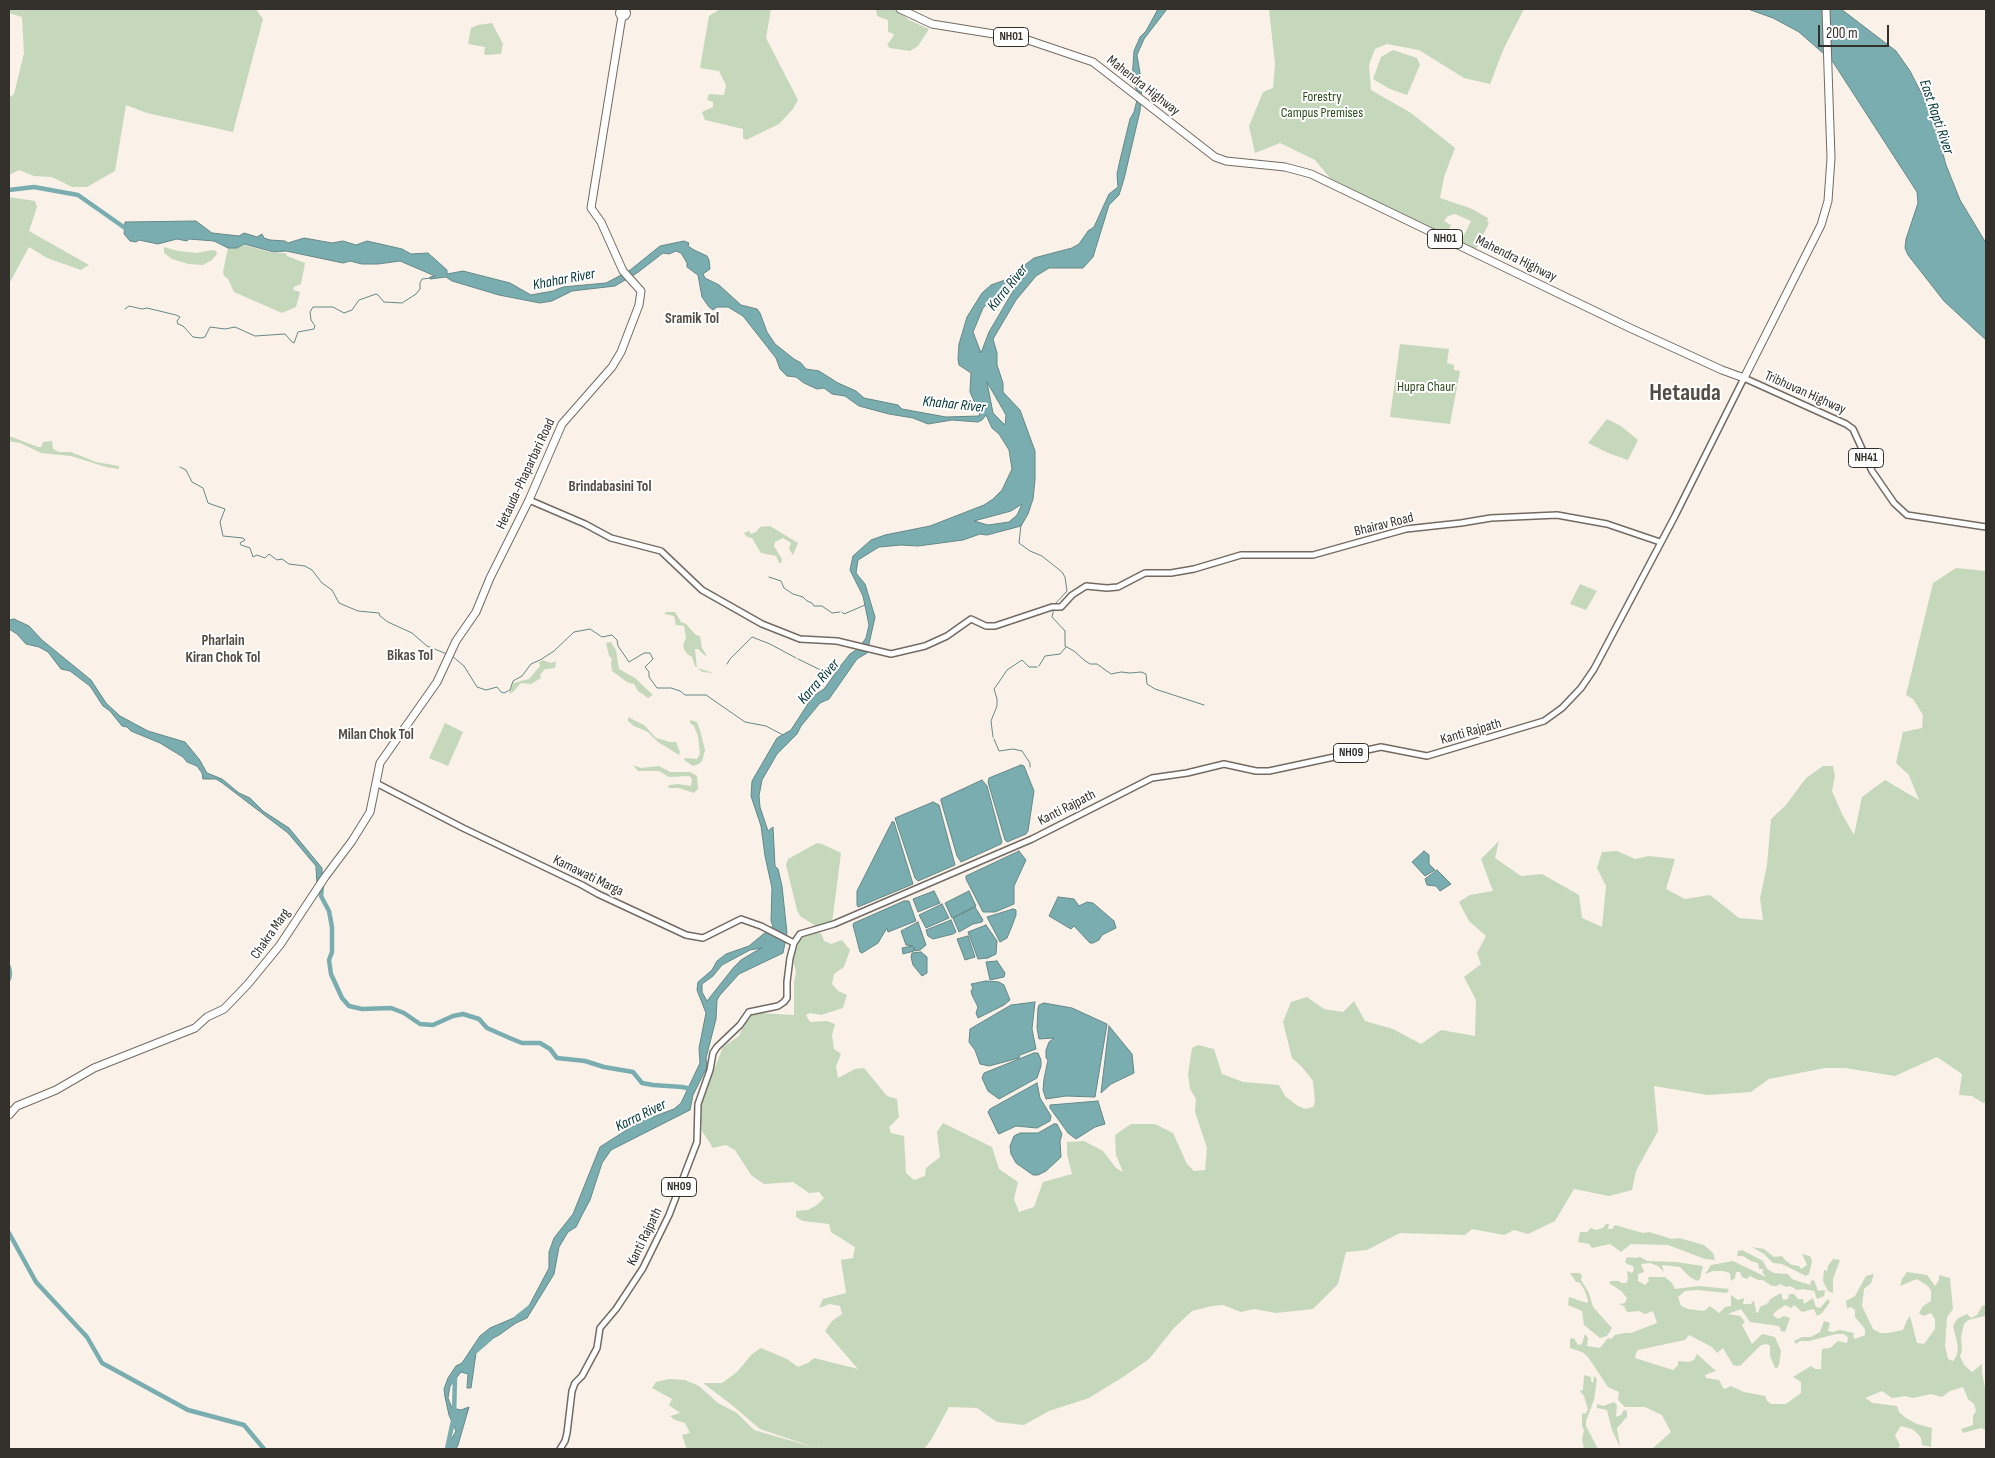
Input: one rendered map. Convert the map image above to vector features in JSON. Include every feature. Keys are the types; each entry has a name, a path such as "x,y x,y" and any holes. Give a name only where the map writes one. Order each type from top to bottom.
{"highway":[{"name":"Mahendra Highway","path":"900,9 942,27 1025,39 1093,62 1215,158 1226,161 1284,166 1311,174 1630,328 1722,370 1744,378"},
{"path":"1744,378 1802,264 1824,215 1830,191 1832,158 1826,9"},
{"name":"Hetauda-Phaparbari Road","path":"449,657 456,641 476,612 490,578 529,500 562,424 612,367 621,352 640,298 641,290 622,271 601,222 591,208 623,11"},
{"name":"Chakra Marg","path":"9,1115 17,1106 56,1090 94,1068 195,1028 207,1017 224,1009 271,958 325,877 352,841 370,812 380,763 437,682 449,657"}],"main road":[{"name":"Tribhuvan Highway","path":"1744,378 1794,402 1836,419 1852,429 1872,472 1894,503 1907,515 1986,528"},
{"name":"Kanti Rajpath","path":"560,1449 567,1433 572,1391 597,1348 600,1328 616,1309 643,1268 670,1214 697,1142 698,1104 710,1070 713,1053 740,1025 748,1012 778,1006 787,998 786,982 792,942 800,934 834,924 1032,839 1152,778 1187,773 1224,764 1256,771 1269,771 1382,747 1427,756 1544,721 1557,713 1575,694 1594,669 1744,378"},
{"name":"Bhairav Road","path":"529,500 612,538 661,551 702,590 753,620 800,639 837,641 892,654 925,646 947,636 971,619 986,626 995,626 1055,607 1061,607 1072,595 1084,587 1117,587 1145,573 1171,574 1241,555 1313,555 1406,529 1500,517 1557,515 1607,524 1660,542"},
{"name":"Kamawati Marga","path":"376,783 463,828 686,935 703,938 741,919 761,926 792,942"}],"green space":[{"path":"9,9 256,9 263,19 233,132 147,113 126,105 115,171 87,187 72,187 52,177 34,176 19,170 9,175 9,98 14,94 24,53 22,17 9,13"},
{"path":"720,9 771,9 766,38 798,100 793,109 779,124 746,140 743,138 743,129 705,120 702,112 713,107 713,102 707,100 709,94 724,95 726,85 719,71 700,68 709,16"},
{"path":"876,9 897,10 909,20 929,29 918,46 910,51 890,48 887,45 894,34 888,32 888,20 877,16"},
{"name":"Forestry Campus Premises","path":"1269,9 1524,9 1504,48 1490,84 1464,78 1419,50 1387,44 1375,49 1369,65 1371,90 1411,113 1455,148 1444,177 1440,198 1470,208 1488,218 1487,221 1489,223 1475,251 1460,243 1471,221 1455,214 1448,216 1444,221 1451,225 1446,236 1330,178 1315,160 1280,143 1255,153 1249,126 1263,92 1273,88 1275,64"},
{"path":"492,23 503,44 501,54 487,55 484,54 485,47 468,44 471,28"},
{"path":"1393,50 1417,58 1420,65 1407,95 1390,89 1373,79 1381,57"},
{"path":"9,197 35,201 37,207 29,231 89,265 81,270 47,258 29,247 9,284"},
{"path":"243,245 274,253 286,253 287,256 305,263 301,284 294,287 293,290 300,292 296,307 282,313 234,292 223,272 228,248"},
{"path":"164,247 196,253 212,250 216,251 217,254 212,260 203,265 188,264 172,259 164,253"},
{"name":"Hupra Chaur","path":"1400,344 1449,349 1447,363 1454,365 1454,370 1460,371 1450,424 1390,417"},
{"path":"1607,419 1621,426 1638,440 1628,460 1588,443"},
{"path":"9,436 38,447 41,447 43,442 52,441 53,449 59,452 71,452 96,462 119,466 119,469 71,456 41,453 20,443 9,441"},
{"path":"770,526 798,543 793,555 789,549 791,543 783,538 775,542 774,546 782,559 781,563 779,563 776,556 761,553 752,538 747,537 744,533 749,531 751,534 760,527"},
{"path":"1956,568 1986,571 1986,1102 1983,1103 1972,1096 1959,1095 1962,1074 1937,1057 1895,1076 1845,1068 1825,1068 1769,1079 1751,1092 1708,1095 1654,1086 1658,1131 1636,1171 1632,1190 1609,1196 1574,1189 1555,1221 1528,1234 1514,1230 1504,1235 1472,1229 1465,1235 1400,1233 1367,1250 1346,1252 1338,1284 1313,1309 1276,1313 1254,1309 1241,1312 1223,1305 1192,1311 1174,1328 1149,1359 1123,1377 1089,1398 1049,1411 1024,1425 997,1422 977,1408 949,1407 924,1449 825,1449 817,1447 821,1449 688,1449 686,1447 682,1435 690,1433 685,1423 675,1420 670,1416 680,1413 669,1405 672,1399 652,1388 656,1382 669,1379 685,1380 699,1386 718,1403 737,1413 754,1430 816,1448 760,1429 703,1383 722,1383 737,1372 752,1354 761,1348 787,1359 798,1367 814,1358 858,1369 825,1331 832,1321 842,1314 840,1306 830,1304 819,1308 823,1299 846,1293 841,1260 853,1258 855,1247 831,1232 829,1224 803,1221 796,1217 796,1211 808,1210 824,1198 819,1192 809,1193 793,1182 764,1184 751,1175 735,1150 726,1145 713,1148 702,1131 700,1105 723,1047 739,1036 748,1015 758,1013 794,1015 794,982 796,972 793,959 800,939 811,933 821,933 824,941 831,944 842,940 850,950 844,967 834,974 832,984 838,991 847,995 843,1008 821,1015 810,1013 806,1015 810,1022 827,1021 835,1024 832,1035 834,1049 841,1054 836,1066 838,1078 855,1069 864,1068 887,1096 897,1099 899,1117 889,1127 891,1133 904,1136 906,1173 914,1180 925,1176 926,1168 940,1157 937,1132 943,1123 992,1147 999,1169 1018,1182 1014,1199 1019,1212 1034,1207 1043,1182 1072,1174 1067,1154 1067,1142 1084,1141 1103,1151 1116,1168 1123,1172 1116,1155 1115,1135 1131,1124 1155,1124 1173,1133 1187,1164 1194,1171 1205,1170 1207,1148 1195,1112 1196,1099 1190,1089 1188,1074 1192,1048 1198,1045 1214,1049 1222,1074 1243,1082 1279,1085 1285,1096 1296,1105 1305,1109 1313,1107 1315,1101 1313,1081 1292,1058 1283,1022 1291,1002 1307,997 1324,1009 1343,1012 1354,1001 1365,1021 1393,1029 1421,1044 1441,1030 1475,1036 1476,1000 1464,977 1481,964 1477,953 1486,936 1469,921 1459,902 1470,895 1493,891 1481,859 1499,841 1495,858 1521,876 1542,874 1579,895 1582,918 1602,927 1606,886 1597,868 1602,852 1617,851 1635,859 1649,856 1675,859 1666,889 1685,899 1710,895 1739,918 1763,920 1760,898 1767,865 1771,819 1786,805 1806,778 1823,766 1833,766 1835,776 1832,791 1854,835 1862,797 1885,780 1919,800 1909,775 1896,763 1903,732 1922,728 1923,715 1913,699 1906,695 1933,583"},
{"path":"1580,584 1597,591 1586,610 1570,604"},
{"path":"665,612 675,612 681,622 686,624 696,635 700,636 702,648 707,656 698,649 695,649 697,668 692,657 684,649 683,645 686,638 684,626 676,625 674,616 665,614"},
{"path":"611,642 616,650 619,669 635,678 653,695 648,698 638,691 634,684 627,682 612,671 612,659 609,656 606,643"},
{"path":"542,660 551,663 556,661 555,668 545,669 540,675 541,678 531,684 521,683 509,694 513,683 529,679 540,666 539,663"},
{"path":"698,668 714,673 702,672"},
{"path":"628,717 644,725 656,738 676,742 680,752 679,755 658,742 648,732 634,726 628,721"},
{"path":"690,720 697,722 705,750 702,761 693,766 684,760 685,758 697,759 700,754 698,736"},
{"path":"445,723 463,732 448,766 429,758"},
{"path":"633,765 641,768 659,766 670,772 690,772 697,776 698,789 694,793 679,788 668,788 669,785 678,784 691,786 692,779 689,776 669,777 659,771 638,771"},
{"path":"817,843 841,853 832,923 819,928 800,916 786,865 788,859"},
{"path":"1606,1224 1609,1224 1608,1229 1612,1229 1615,1225 1643,1233 1649,1232 1672,1239 1679,1238 1704,1245 1713,1253 1715,1260 1705,1259 1668,1245 1631,1244 1621,1252 1610,1244 1592,1248 1589,1244 1578,1242 1580,1232 1587,1232 1591,1228 1596,1230 1603,1228"},
{"path":"1752,1247 1764,1249 1774,1257 1782,1256 1786,1261 1792,1265 1799,1266 1801,1269 1807,1265 1802,1254 1810,1256 1812,1261 1809,1274 1806,1276 1782,1264 1773,1263 1764,1254"},
{"path":"1742,1250 1763,1261 1767,1269 1774,1273 1788,1274 1792,1279 1810,1285 1811,1281 1814,1280 1818,1291 1825,1290 1824,1296 1817,1299 1814,1291 1797,1290 1780,1284 1772,1286 1763,1280 1750,1276 1747,1279 1742,1277 1740,1272 1736,1272 1735,1278 1731,1281 1730,1273 1723,1271 1713,1271 1705,1274 1711,1265 1733,1261 1766,1277 1762,1272 1764,1269 1759,1269 1758,1263 1743,1256 1737,1256 1738,1251"},
{"path":"1627,1257 1640,1257 1647,1261 1676,1262 1703,1266 1700,1279 1697,1281 1680,1267 1662,1265 1664,1272 1658,1266 1650,1263 1641,1264 1644,1272 1638,1274 1638,1281 1645,1285 1649,1281 1648,1277 1665,1277 1672,1283 1675,1289 1699,1286 1729,1289 1727,1293 1697,1290 1685,1291 1678,1297 1681,1306 1688,1309 1704,1311 1710,1306 1719,1313 1725,1307 1731,1306 1731,1295 1738,1300 1744,1298 1743,1304 1751,1304 1754,1300 1756,1312 1758,1313 1760,1307 1781,1293 1783,1300 1788,1299 1789,1294 1794,1294 1798,1299 1803,1299 1804,1304 1813,1298 1816,1307 1820,1308 1828,1299 1830,1302 1822,1313 1817,1316 1814,1309 1802,1312 1794,1305 1791,1308 1785,1305 1775,1312 1773,1315 1778,1319 1784,1316 1790,1318 1785,1332 1781,1331 1779,1326 1750,1322 1741,1309 1728,1314 1740,1316 1745,1322 1742,1325 1752,1344 1762,1334 1775,1337 1781,1351 1777,1368 1775,1368 1770,1356 1770,1346 1767,1344 1761,1345 1741,1365 1737,1366 1733,1365 1723,1348 1717,1353 1712,1347 1689,1335 1685,1340 1638,1350 1636,1353 1635,1358 1673,1370 1678,1365 1678,1361 1688,1362 1694,1360 1697,1354 1716,1371 1705,1375 1706,1378 1719,1380 1724,1389 1731,1386 1744,1392 1765,1396 1771,1404 1786,1404 1801,1393 1801,1382 1793,1377 1811,1366 1815,1369 1821,1369 1822,1349 1830,1348 1838,1341 1847,1343 1848,1339 1843,1334 1836,1334 1809,1341 1800,1341 1796,1344 1794,1341 1802,1337 1811,1337 1820,1332 1824,1321 1830,1323 1828,1331 1840,1330 1854,1333 1855,1339 1865,1335 1865,1329 1855,1317 1855,1310 1851,1307 1847,1308 1846,1301 1855,1296 1866,1276 1874,1274 1871,1283 1864,1289 1862,1306 1873,1329 1880,1333 1903,1330 1910,1316 1917,1343 1924,1344 1935,1329 1935,1319 1931,1313 1923,1316 1919,1313 1923,1306 1931,1301 1931,1291 1928,1286 1917,1279 1900,1286 1902,1279 1907,1272 1927,1275 1935,1286 1939,1280 1939,1275 1950,1278 1953,1309 1947,1317 1945,1346 1948,1359 1953,1361 1957,1355 1958,1346 1953,1326 1957,1319 1967,1314 1971,1318 1977,1315 1982,1306 1986,1305 1985,1316 1968,1320 1964,1324 1960,1356 1964,1365 1972,1372 1982,1364 1986,1394 1986,1430 1981,1428 1963,1433 1961,1429 1973,1425 1973,1416 1976,1411 1974,1404 1968,1399 1963,1387 1950,1391 1942,1397 1931,1394 1913,1398 1905,1396 1892,1398 1882,1391 1865,1398 1873,1403 1897,1406 1899,1412 1906,1418 1917,1424 1932,1428 1931,1447 1922,1445 1921,1438 1912,1429 1901,1426 1895,1435 1900,1446 1897,1449 1652,1449 1671,1432 1662,1415 1645,1407 1625,1407 1618,1400 1619,1392 1608,1387 1588,1357 1582,1352 1570,1348 1570,1339 1574,1338 1578,1345 1582,1344 1585,1334 1588,1338 1587,1346 1600,1348 1608,1338 1611,1339 1615,1335 1631,1333 1657,1323 1653,1311 1645,1314 1639,1311 1627,1312 1624,1306 1619,1304 1625,1303 1627,1298 1621,1291 1609,1283 1611,1281 1619,1281 1626,1283 1628,1280 1627,1271 1632,1273 1634,1270 1633,1266 1625,1262"},
{"path":"1833,1259 1840,1260 1833,1279 1833,1293 1828,1291 1823,1281 1824,1270 1827,1271"},
{"path":"1570,1273 1582,1275 1581,1280 1589,1293 1593,1307 1612,1328 1607,1336 1600,1338 1584,1325 1582,1311 1568,1305 1569,1297 1587,1303 1588,1300 1584,1289"},
{"path":"1584,1375 1591,1377 1593,1383 1594,1376 1597,1379 1594,1400 1586,1426 1598,1449 1584,1449 1582,1439 1584,1430 1582,1426 1582,1413 1585,1414 1588,1410 1584,1396 1580,1391 1583,1390"},
{"path":"1614,1402 1617,1405 1616,1417 1621,1415 1624,1410 1627,1411 1627,1417 1617,1428 1620,1447 1612,1430 1607,1410 1597,1408 1597,1404 1603,1406"}],"water":[{"path":"1158,9 1167,9 1144,39 1137,55 1142,85 1140,111 1119,195 1109,205 1093,257 1083,268 1049,268 1036,276 1016,300 993,339 997,353 997,365 1003,383 1003,392 1020,410 1035,451 1033,499 1028,514 1021,526 987,535 980,534 963,540 918,546 879,547 858,560 856,573 865,584 875,617 867,653 857,659 829,699 820,703 801,726 797,734 777,754 762,780 759,796 760,807 768,831 773,827 775,866 778,869 782,886 787,933 783,953 739,974 720,995 717,1000 716,1019 706,1058 707,1067 693,1095 690,1110 611,1150 602,1163 590,1200 576,1227 568,1232 559,1247 554,1274 527,1318 482,1344 476,1353 471,1388 467,1388 468,1374 461,1372 450,1386 448,1398 452,1408 461,1410 469,1407 456,1449 446,1449 456,1431 449,1415 445,1397 444,1389 448,1378 456,1366 462,1363 480,1336 490,1328 523,1314 530,1304 549,1268 549,1252 554,1238 573,1214 600,1147 639,1122 674,1109 681,1103 700,1063 699,1048 706,1013 697,990 698,982 726,954 749,946 773,926 771,921 772,888 761,826 751,796 752,781 777,738 791,730 813,696 824,689 850,654 859,648 866,638 869,625 863,596 850,570 853,556 871,540 885,535 930,526 984,505 993,499 1002,490 1012,469 1009,450 999,434 992,428 986,415 978,422 952,420 928,424 913,418 859,406 845,396 832,394 824,388 817,389 796,377 787,376 780,369 776,358 743,316 728,307 717,307 713,310 709,307 702,297 698,275 687,267 687,263 681,253 676,251 669,254 663,253 637,273 615,286 572,291 552,301 540,303 499,295 452,281 446,277 430,279 430,277 435,276 400,261 378,264 362,264 350,261 343,263 286,251 274,252 244,244 237,248 228,248 214,241 189,239 187,241 177,239 158,244 139,240 136,242 130,241 124,234 125,222 196,221 212,233 239,236 244,233 257,237 262,234 264,238 288,243 304,238 332,243 343,241 356,245 367,241 402,249 411,254 428,253 447,270 447,274 463,271 510,283 531,295 563,287 606,283 629,271 660,246 684,241 689,243 688,246 694,250 707,256 710,269 703,274 705,278 719,285 741,305 757,309 767,332 775,344 801,363 806,369 819,371 838,383 856,391 864,398 898,405 902,409 946,417 979,416 981,409 974,401 970,392 971,373 959,365 958,359 959,344 967,317 982,293 991,285 1005,280 1034,258 1072,248 1079,244 1088,231 1094,227 1109,194 1118,187 1117,174 1120,160 1130,119 1137,100 1137,91 1132,80 1134,51 1140,37 1146,31","holes":["1016,286 989,332 981,353 973,332 983,308 996,295","987,382 1006,415 1005,425 993,413","1022,504 1017,515 1009,522 988,525 974,521 1011,511","761,948 741,960 707,1001 702,992 702,984 713,976 722,965 750,950"]},
{"path":"1748,9 1841,9 1896,51 1910,71 1932,114 1946,165 1960,200 1986,243 1986,340 1944,301 1908,255 1905,248 1906,239 1918,203 1917,192 1833,62 1799,32 1773,18"},
{"path":"14,619 29,626 42,640 91,680 106,703 120,716 148,731 185,742 199,759 207,773 222,779 239,793 250,798 263,811 289,828 322,868 322,875 317,886 316,866 288,833 221,782 216,779 203,779 202,773 197,766 187,762 183,757 160,743 122,726 110,711 103,706 90,686 70,671 61,669 48,652 39,647 26,644 17,634 9,629 9,620"},
{"path":"1021,765 1024,766 1034,791 1028,831 1026,834 1007,842 988,782 989,778"},
{"path":"982,780 987,786 1002,842 961,862 957,856 941,799"},
{"path":"933,802 939,805 955,865 918,881 915,878 895,818"},
{"path":"892,822 894,822 913,884 858,907 857,891"},
{"path":"1019,851 1026,860 1014,886 1014,904 995,912 983,912 966,876"},
{"path":"1424,851 1429,855 1429,864 1435,870 1425,876 1412,862"},
{"path":"1437,870 1451,884 1440,891 1436,886 1427,885 1425,879"},
{"path":"934,891 940,903 918,912 913,899"},
{"path":"969,891 976,906 952,918 945,903"},
{"path":"1058,897 1074,899 1079,906 1087,902 1093,903 1114,921 1116,928 1102,935 1099,940 1090,943 1074,926 1071,929 1049,916"},
{"path":"904,901 909,901 916,921 888,932 887,928 878,943 862,953 860,952 854,923"},
{"path":"942,904 949,918 926,928 919,915"},
{"path":"975,907 983,920 982,922 973,924 959,932 953,918"},
{"path":"1013,909 1016,910 1016,915 1012,926 1007,938 1000,942 987,917"},
{"path":"951,920 956,932 933,939 928,936 926,930"},
{"path":"918,922 926,945 920,950 915,951 914,947 914,951 903,954 902,948 913,946 906,945 901,931"},
{"path":"986,925 997,941 996,954 988,958 978,959 968,932"},
{"path":"968,936 975,957 965,960 957,939"},
{"path":"921,952 927,957 927,973 922,976 913,965 911,957 912,953"},
{"path":"997,961 1005,973 1004,977 990,980 986,962"},
{"path":"986,981 999,982 1004,985 1010,1000 978,1018 976,1013 978,1007 972,995 971,991 973,988 971,984"},
{"path":"1035,1002 1032,1029 1036,1049 1020,1055 1019,1058 989,1066 980,1064 975,1050 969,1042 970,1029 1011,1005"},
{"path":"1044,1003 1072,1008 1107,1024 1095,1097 1066,1096 1046,1099 1043,1090 1048,1060 1046,1058 1046,1050 1049,1042 1054,1038 1039,1039 1037,1028 1038,1008 1039,1005"},
{"path":"1109,1026 1132,1054 1134,1073 1111,1084 1101,1093"},
{"path":"1038,1053 1041,1060 1037,1078 999,1099 988,1091 982,1078 984,1073"},
{"path":"1037,1083 1040,1098 1051,1116 1050,1121 1037,1128 1016,1126 999,1134 988,1112 990,1109"},
{"path":"1098,1101 1105,1124 1095,1127 1076,1139 1068,1133 1050,1108 1050,1105"},
{"path":"1057,1124 1062,1134 1060,1141 1061,1157 1046,1171 1033,1175 1016,1163 1011,1154 1010,1146 1014,1136 1020,1133 1038,1133"}],"waterway":[{"name":"Khahar River","path":"9,190 34,187 78,195 129,229"},
{"path":"125,309 129,306 142,309 147,308 176,315 180,317 177,321 178,324 183,326 193,337 205,337 210,327 225,329 235,327 255,336 285,334 294,343 298,332 314,329 315,326 311,320 310,312 313,307 333,307 344,313 352,310 359,300 376,294 384,302 402,303 416,294 420,289 422,279 431,278"},
{"path":"180,467 186,470 192,482 203,488 208,503 225,509 220,522 223,536 243,538 245,540 240,543 241,545 250,548 253,557 257,555 265,558 269,554 277,560 282,559 289,564 305,566 312,570 322,583 332,590 339,603 358,611 379,613 388,622 412,633 427,646 447,654"},
{"path":"1021,525 1019,543 1030,551 1042,556 1062,572 1065,577 1067,591 1055,604"},
{"path":"769,577 781,581 784,588 793,594 803,597 814,606 822,606 832,613 840,612"},
{"path":"842,612 844,614 865,605"},
{"path":"1054,608 1052,617 1065,631 1065,646 1090,664 1097,664 1111,674 1141,672 1146,674 1147,684 1155,689 1204,705"},
{"path":"452,656 464,666 477,687 486,690 497,687 504,693 510,690 513,681 522,676 531,664 554,651 574,632 590,629 602,637 612,635 617,640 618,646 629,662 644,653 650,653 653,659 645,667 657,688 671,688 685,695 706,695 745,722 766,726 783,735"},
{"path":"727,664 752,637 796,658"},
{"path":"1039,666 1045,656 1060,654 1066,647"},
{"path":"798,659 833,676"},
{"path":"993,737 991,721 997,706 994,689 1007,670 1022,660 1029,667 1037,667"},
{"path":"994,739 999,751 1013,749 1022,751 1030,763 1030,767"},
{"path":"322,886 321,896 329,911 332,927 332,952 329,960 331,974 342,998 349,1006 362,1009 391,1008 404,1013 420,1024 433,1025 453,1016 463,1014 479,1019 487,1028 522,1043 540,1043 550,1049 557,1058 585,1061 604,1067 633,1072 642,1083 692,1089"},
{"path":"9,967 9,979"},
{"path":"9,1233 36,1282 87,1337 102,1363 188,1410 244,1425 264,1449"},
{"name":"Karra River","path":"516,1318 530,1307"},
{"name":"Karra River","path":"476,1351 491,1338"},
{"name":"Karra River","path":"447,1449 454,1416 455,1376"}],"district":[{"name":"Sramik Tol","path":"692,319"},
{"name":"Hetauda","path":"1685,394"},
{"name":"Brindabasini Tol","path":"610,487"},
{"name":"Pharlain Kiran Chok Tol","path":"223,650"},
{"name":"Bikas Tol","path":"410,656"},
{"name":"Milan Chok Tol","path":"376,735"}],"water label":[{"name":"East Rapti River","path":"1936,117"}]}
